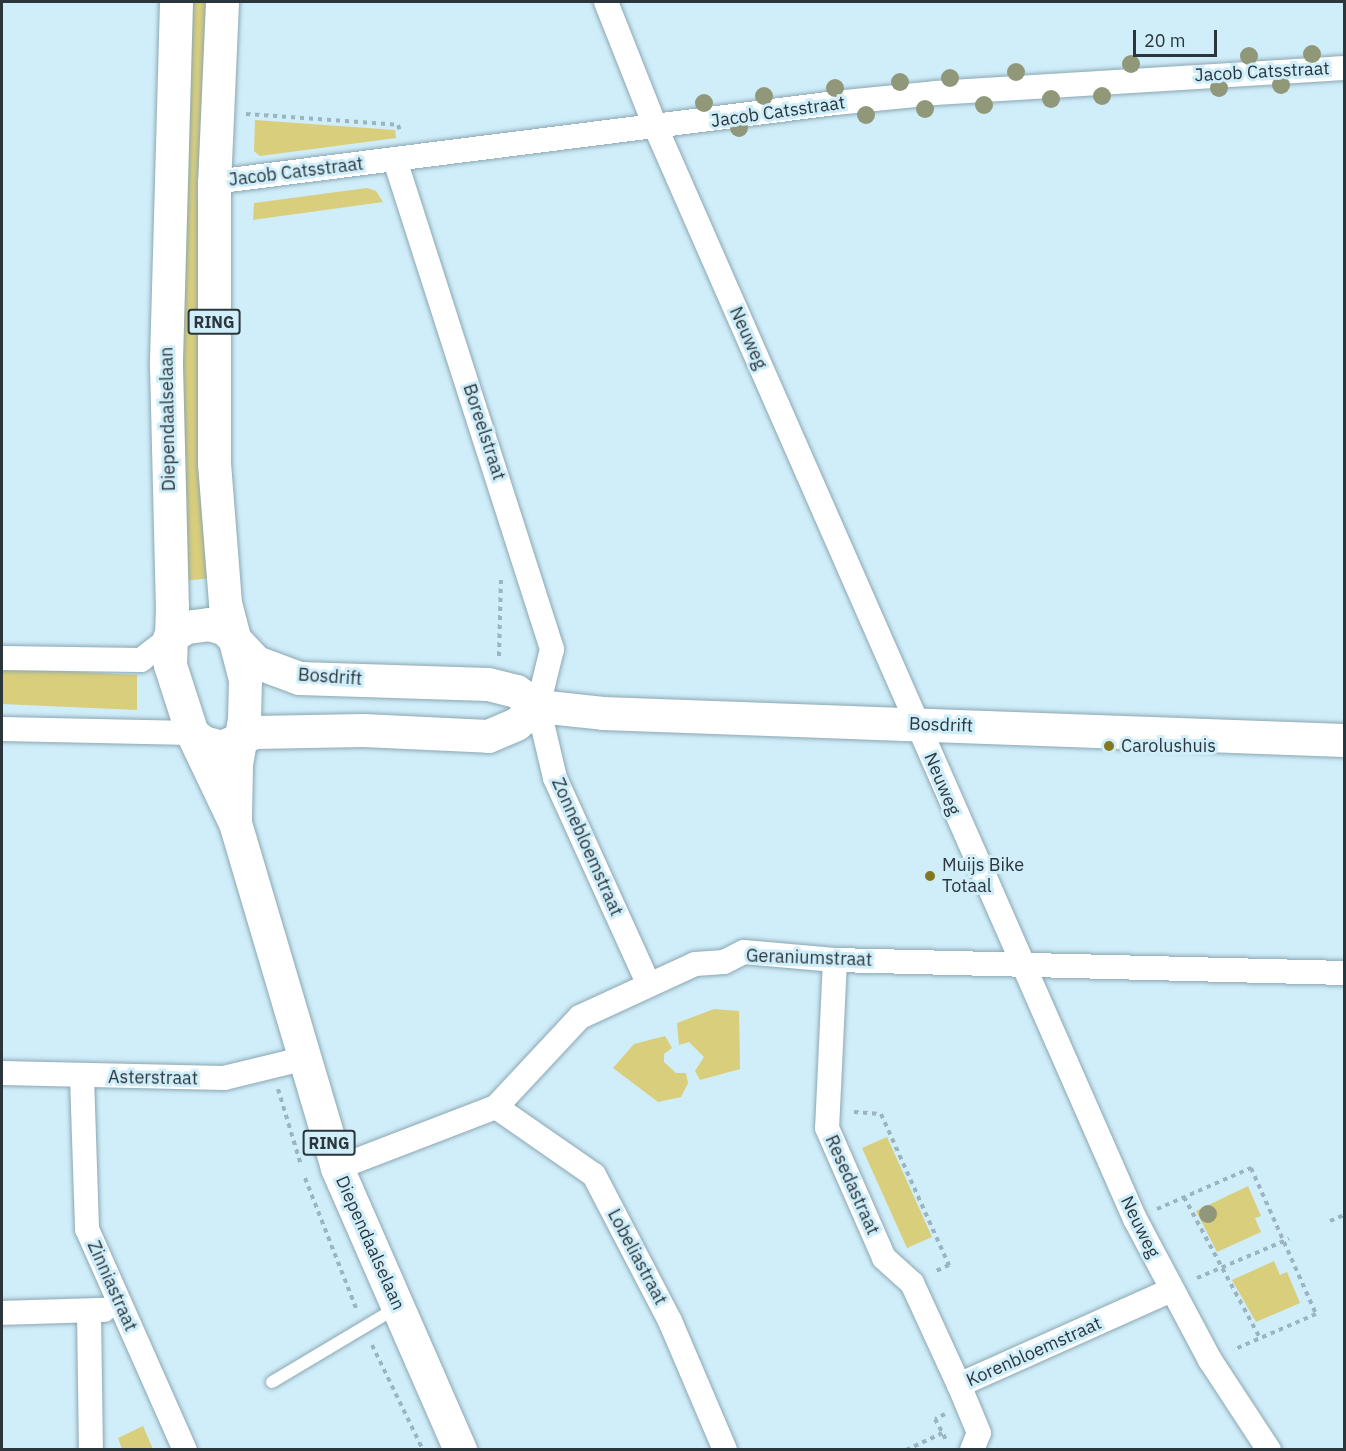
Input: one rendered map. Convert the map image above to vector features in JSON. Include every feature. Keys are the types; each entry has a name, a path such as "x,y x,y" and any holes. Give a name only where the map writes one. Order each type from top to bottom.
{"main road":[{"name":"Diependaalselaan","path":"176,2 166,364 172,607 169,638 174,685 192,733 235,823 302,1059 337,1168 460,1449"},
{"name":"Diependaalselaan","path":"222,2 214,182 214,462 225,603 245,679 241,737 236,764 235,823"},
{"name":"Bosdrift","path":"169,638 202,623 225,629 256,662 299,678 488,684 527,699 603,713 1344,740"},
{"path":"192,733 203,742 222,747 254,732 363,730 488,736 516,724 527,699"}],"street":[{"name":"Neuweg","path":"606,2 656,128 1020,964 1135,1219 1210,1360 1269,1449"},
{"name":"Jacob Catsstraat","path":"214,182 935,93 1344,68"},
{"name":"Boreelstraat","path":"403,160 552,649 527,699"},
{"name":"Bosdrift","path":"2,658 141,660 169,638"},
{"name":"Zonnebloemstraat","path":"527,699 555,778 648,983"},
{"path":"2,729 192,733"},
{"name":"Geraniumstraat","path":"337,1168 496,1107 580,1017 648,983 695,964 724,962 744,952 835,960 1344,973"},
{"name":"Resedastraat","path":"835,960 827,1128 884,1258 912,1283 959,1385"},
{"name":"Asterstraat","path":"2,1073 82,1077 224,1078 302,1059"},
{"name":"Zinniastraat","path":"82,1077 87,1229 185,1449"},
{"name":"Lobeliastraat","path":"496,1107 594,1175 670,1321 725,1449"},
{"name":"Korenbloemstraat","path":"972,1449 979,1433 959,1385 1171,1290"},
{"path":"2,1313 89,1312 121,1308"},
{"name":"Zinniastraat","path":"89,1312 91,1449"}],"lane":[{"path":"273,1382 398,1307"}],"path":[{"path":"244,114 398,125 403,160"},
{"path":"518,537 501,558 499,660 513,664 527,699"},
{"path":"827,1111 881,1114 949,1265 912,1283"},
{"path":"1135,1219 1251,1168 1316,1314 1210,1360"},
{"path":"1184,1197 1260,1338"},
{"path":"1330,1221 1344,1215"},
{"path":"1171,1290 1289,1239"},
{"path":"906,1449 942,1433"}],"shaded area":[{"path":"183,2 212,2 213,578 181,581"},
{"path":"255,120 395,130 396,138 260,156 254,151"},
{"path":"367,188 376,191 383,202 253,220 254,203"},
{"path":"2,668 137,675 137,710 2,704"},
{"path":"714,1009 739,1011 740,1069 700,1080 695,1071 704,1057 689,1042 679,1045 677,1023"},
{"path":"665,1036 672,1048 664,1054 664,1062 676,1073 686,1073 688,1083 681,1097 658,1102 613,1068 634,1044"},
{"path":"887,1137 932,1237 907,1248 862,1148"},
{"path":"1248,1186 1261,1216 1255,1218 1261,1232 1217,1252 1196,1211"},
{"path":"1274,1261 1280,1275 1287,1272 1300,1303 1256,1322 1232,1280"},
{"path":"143,1426 153,1449 122,1449 118,1438"}],"place":[{"name":"Carolushuis","path":"1109,746"},
{"name":"Muijs Bike Totaal","path":"930,876"}]}
